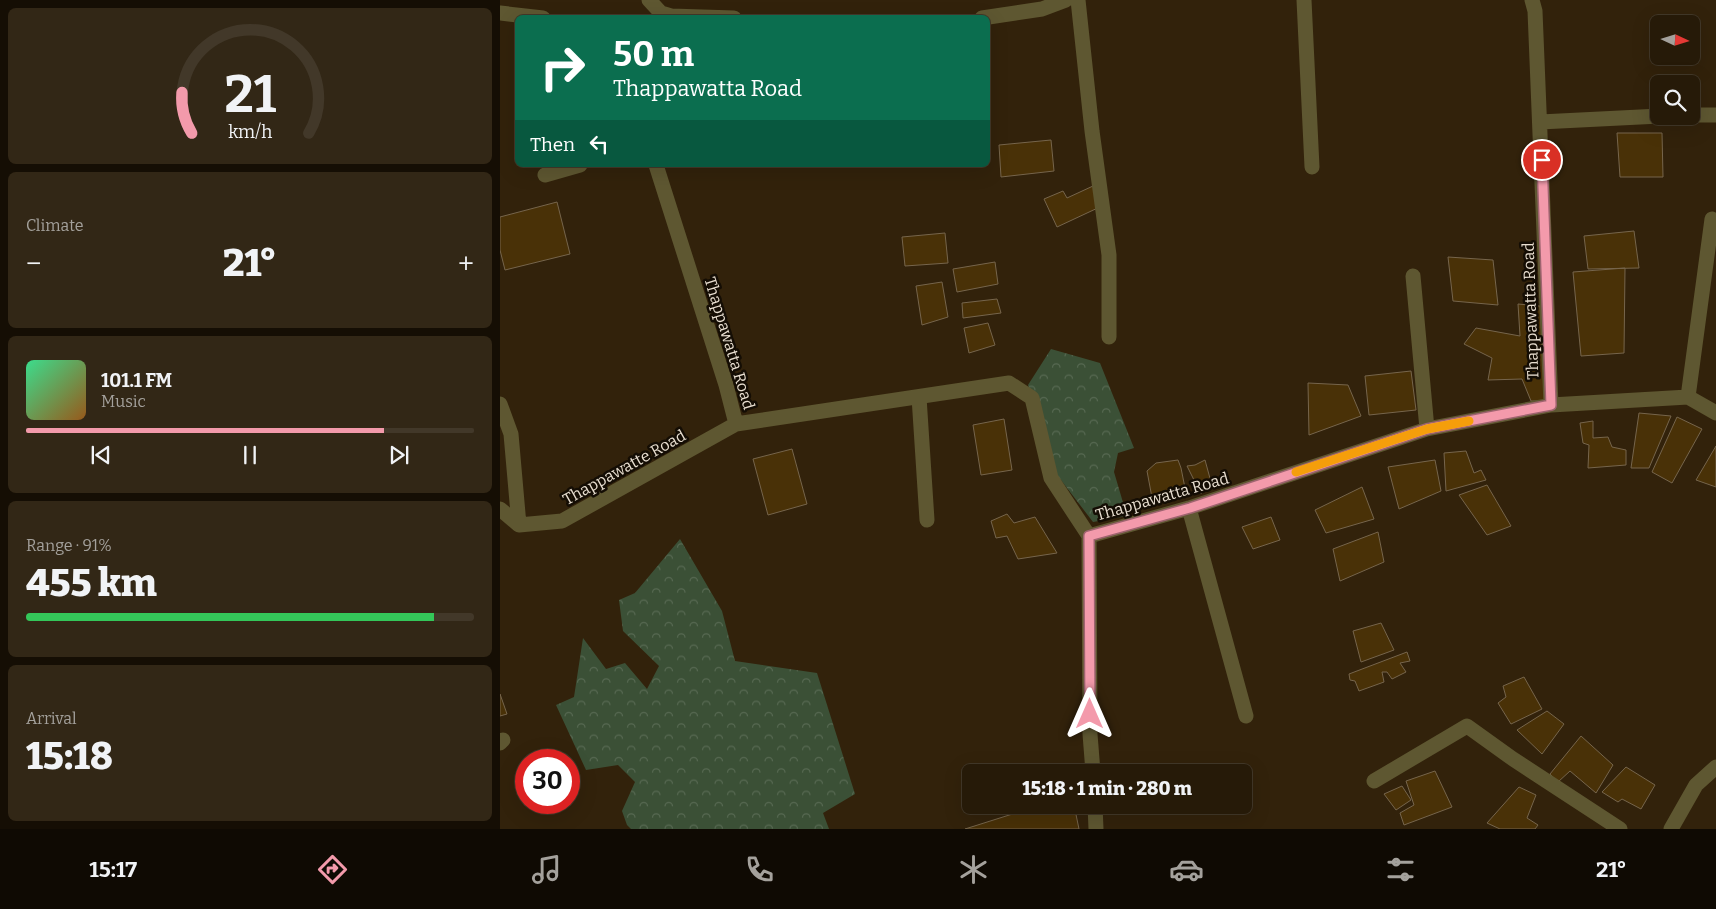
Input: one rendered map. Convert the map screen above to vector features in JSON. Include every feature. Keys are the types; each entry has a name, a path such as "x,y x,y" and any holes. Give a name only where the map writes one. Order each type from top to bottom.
{"street":[{"path":"649,0 656,15"},
{"path":"990,17 1042,9 1066,0"},
{"path":"1078,0 1092,131 1109,255 1109,337"},
{"path":"1304,0 1312,167"},
{"name":"Thappawatta Road","path":"657,167 726,385 736,424 1009,383 1032,398 1051,478 1089,536 1190,508 1427,429 1551,405 1535,11 1532,0"},
{"path":"500,13 518,15"},
{"path":"1700,115 1716,115"},
{"path":"1540,122 1650,116"},
{"path":"545,175 573,167"},
{"path":"1688,397 1712,218"},
{"path":"1413,276 1427,429"},
{"path":"919,397 927,520"},
{"path":"1551,405 1688,397 1716,414"},
{"path":"500,404 511,434 519,525"},
{"name":"Thappawatte Road","path":"519,525 562,521 736,424"},
{"path":"1190,508 1246,716"},
{"path":"500,509 519,525"},
{"path":"1089,536 1090,734 1092,764"},
{"path":"1374,781 1467,726 1513,759 1620,829"},
{"path":"1671,829 1696,785 1716,767"},
{"path":"1095,814 1096,829"}],"green space":[{"path":"1051,349 1100,363 1134,448 1118,453 1114,472 1127,516 1093,522 1054,471 1028,385"},
{"path":"680,539 722,611 735,661 817,673 855,794 823,813 829,829 631,829 627,825 622,811 635,782 618,765 586,770 580,757 580,749 576,749 556,705 574,697 583,638 606,669 625,663 647,689 659,666 623,631 619,600 635,593"}],"building":[{"path":"1617,133 1662,133 1663,177 1620,177"},
{"path":"1051,140 1054,171 1001,177 999,145"},
{"path":"1093,186 1102,206 1057,227 1044,199 1063,191 1067,198"},
{"path":"557,202 570,254 505,270 500,250 500,217"},
{"path":"1634,231 1639,268 1588,269 1584,236"},
{"path":"945,233 948,263 905,266 902,237"},
{"path":"1448,257 1493,260 1498,305 1453,301"},
{"path":"995,262 998,284 957,292 953,269"},
{"path":"1625,268 1624,353 1581,356 1573,272"},
{"path":"942,282 948,317 922,325 916,286"},
{"path":"997,299 1001,313 963,318 962,303"},
{"path":"1518,304 1540,306 1546,401 1531,401 1522,379 1488,380 1492,358 1464,344 1476,328 1520,336"},
{"path":"988,323 995,345 969,353 964,328"},
{"path":"1411,371 1416,410 1369,415 1365,376"},
{"path":"1308,383 1348,385 1361,416 1309,435"},
{"path":"1639,413 1671,416 1649,468 1631,468"},
{"path":"1677,417 1702,429 1672,483 1652,472"},
{"path":"1004,419 1012,470 981,475 973,425"},
{"path":"1593,421 1593,438 1608,437 1612,447 1626,450 1626,465 1588,468 1589,445 1583,443 1580,423"},
{"path":"1716,446 1716,487 1696,480"},
{"path":"792,449 807,504 768,515 753,459"},
{"path":"1466,451 1474,473 1481,470 1486,480 1446,491 1444,453"},
{"path":"1178,460 1186,493 1153,503 1147,471 1156,463"},
{"path":"1205,460 1211,482 1201,494 1187,466 1195,465"},
{"path":"1435,460 1441,491 1399,509 1388,467"},
{"path":"1487,485 1511,526 1487,535 1459,495"},
{"path":"1362,487 1374,519 1326,533 1315,510"},
{"path":"1007,514 1014,523 1035,517 1057,553 1018,559 1007,536 996,538 991,521"},
{"path":"1271,517 1280,540 1253,549 1242,527"},
{"path":"1378,532 1384,562 1340,581 1333,549"},
{"path":"1381,623 1394,650 1361,662 1353,631"},
{"path":"1407,652 1410,661 1400,663 1406,672 1392,679 1387,672 1382,672 1384,682 1359,691 1355,681 1350,680 1349,674"},
{"path":"1524,677 1542,709 1511,724 1498,703 1506,697 1503,686"},
{"path":"500,694 507,714 500,716"},
{"path":"1547,711 1564,724 1542,754 1517,730"},
{"path":"1581,736 1613,765 1596,793 1570,771 1558,782 1550,774"},
{"path":"1626,767 1655,785 1641,809 1622,799 1618,802 1602,792"},
{"path":"1435,771 1452,807 1404,825 1400,813 1414,805 1406,781"},
{"path":"1402,786 1411,800 1396,810 1384,794"},
{"path":"1519,787 1536,795 1527,818 1538,825 1535,829 1500,829 1487,823"},
{"path":"1012,814 1076,814 1079,829 965,829"}],"slow traffic":[{"path":"1296,472 1427,429 1469,421"}],"route":[{"path":"1090,714 1089,536 1190,508 1427,429 1551,405 1542,160"}]}
